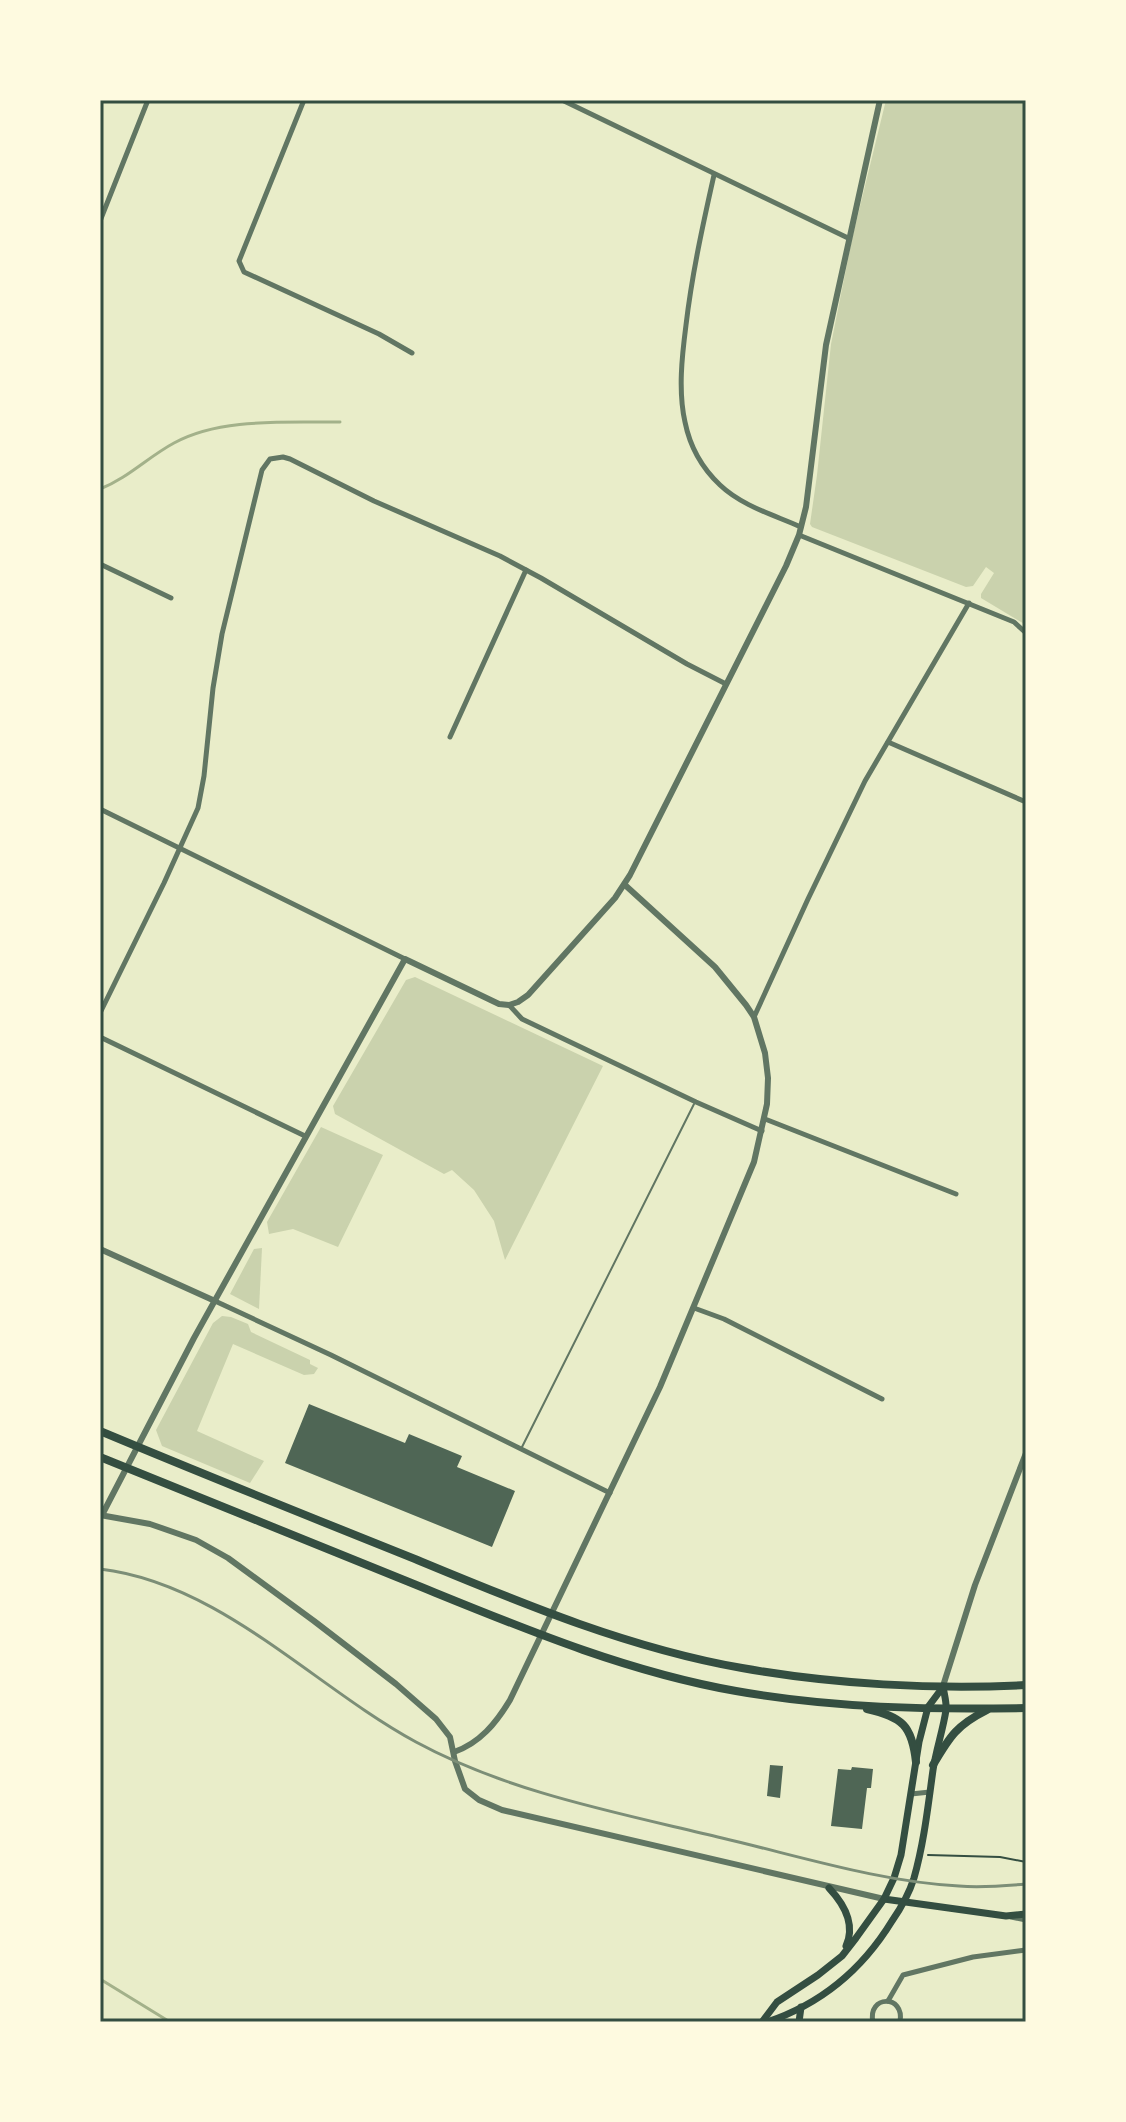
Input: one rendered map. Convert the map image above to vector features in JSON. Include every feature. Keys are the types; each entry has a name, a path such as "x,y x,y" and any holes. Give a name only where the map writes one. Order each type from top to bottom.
{"highway":[{"path":"100,1431 551,1614 645,1645 743,1668 835,1680 943,1686 1026,1685"},
{"path":"100,1457 540,1635 637,1667 735,1691 886,1713 900,1720 909,1730 916,1762"},
{"path":"847,1705 1026,1708"},
{"path":"933,1765 954,1731 988,1709"}],"main road":[{"path":"764,2022 777,2002 842,1956 884,1899 901,1855 928,1707 943,1686"},
{"path":"764,2022 786,2016 860,1965 877,1946 903,1903 913,1881 922,1846 933,1765 946,1708 943,1686"},
{"path":"829,1888 843,1906 850,1924 851,1936 842,1956"},
{"path":"884,1899 1026,1917"},
{"path":"799,2022 801,2007"}],"street":[{"path":"100,221 148,100"},
{"path":"304,100 239,261 240,267 244,272 379,334 412,353"},
{"path":"562,100 573,102 714,175 848,238"},
{"path":"100,809 491,1001 509,1005 528,995 625,885 786,566 800,531 811,476 826,345 880,100"},
{"path":"714,175 693,273 684,340 682,390 685,424 698,459 723,488 745,503 800,531 1014,622 1026,633"},
{"path":"100,1013 198,808 215,670 227,613 262,470 275,457 290,459 374,501 500,556 726,684"},
{"path":"100,564 171,598"},
{"path":"450,737 526,570"},
{"path":"754,1017 865,781 969,603"},
{"path":"888,742 1026,802"},
{"path":"454,1752 477,1740 500,1716 510,1700 660,1387 749,1174 765,1119 767,1066 754,1017 715,967 625,885"},
{"path":"405,959 305,1136 101,1515 179,1533 228,1558 369,1662 424,1707 444,1728 450,1737 465,1789 472,1796 502,1810 884,1899"},
{"path":"509,1005 522,1019 762,1131"},
{"path":"100,1037 305,1136"},
{"path":"765,1119 956,1194"},
{"path":"100,1249 331,1355 610,1493"},
{"path":"694,1308 724,1319 882,1399"},
{"path":"943,1686 978,1577 1026,1453"},
{"path":"911,1794 930,1792"},
{"path":"888,2001 903,1975 982,1955 1026,1950"},
{"path":"873,2022 875,2007 888,2001 899,2009 900,2022"}],"lane":[{"path":"520,1450 696,1102"}],"path":[{"path":"928,1855 1000,1857 1026,1862"}],"green space":[{"path":"886,100 1026,100 1026,625 981,598 994,573 986,567 973,586 966,587 810,524 831,344 852,239"},
{"path":"415,977 603,1066 505,1260 494,1221 474,1190 452,1170 444,1174 335,1114 333,1106 406,980"},
{"path":"321,1127 383,1155 338,1247 293,1229 269,1234 267,1222"},
{"path":"262,1248 259,1309 230,1294 254,1249"},
{"path":"222,1316 248,1324 251,1332 310,1360 310,1364 318,1368 314,1374 304,1375 233,1344 197,1431 264,1461 250,1483 162,1446 156,1430 213,1323"}],"building":[{"path":"309,1404 405,1443 409,1434 462,1456 457,1467 515,1491 492,1547 285,1463"},
{"path":"770,1765 783,1766 780,1798 767,1796"},
{"path":"852,1767 873,1769 871,1788 867,1788 862,1829 831,1826 838,1769 851,1770"}],"waterway":[{"path":"100,489 174,443 212,429 255,423 340,422"},
{"path":"100,1979 170,2022"}],"railway":[{"path":"100,1569 144,1578 186,1594 226,1615 416,1742 452,1760 527,1788 870,1874 967,1887 1026,1884"}]}
